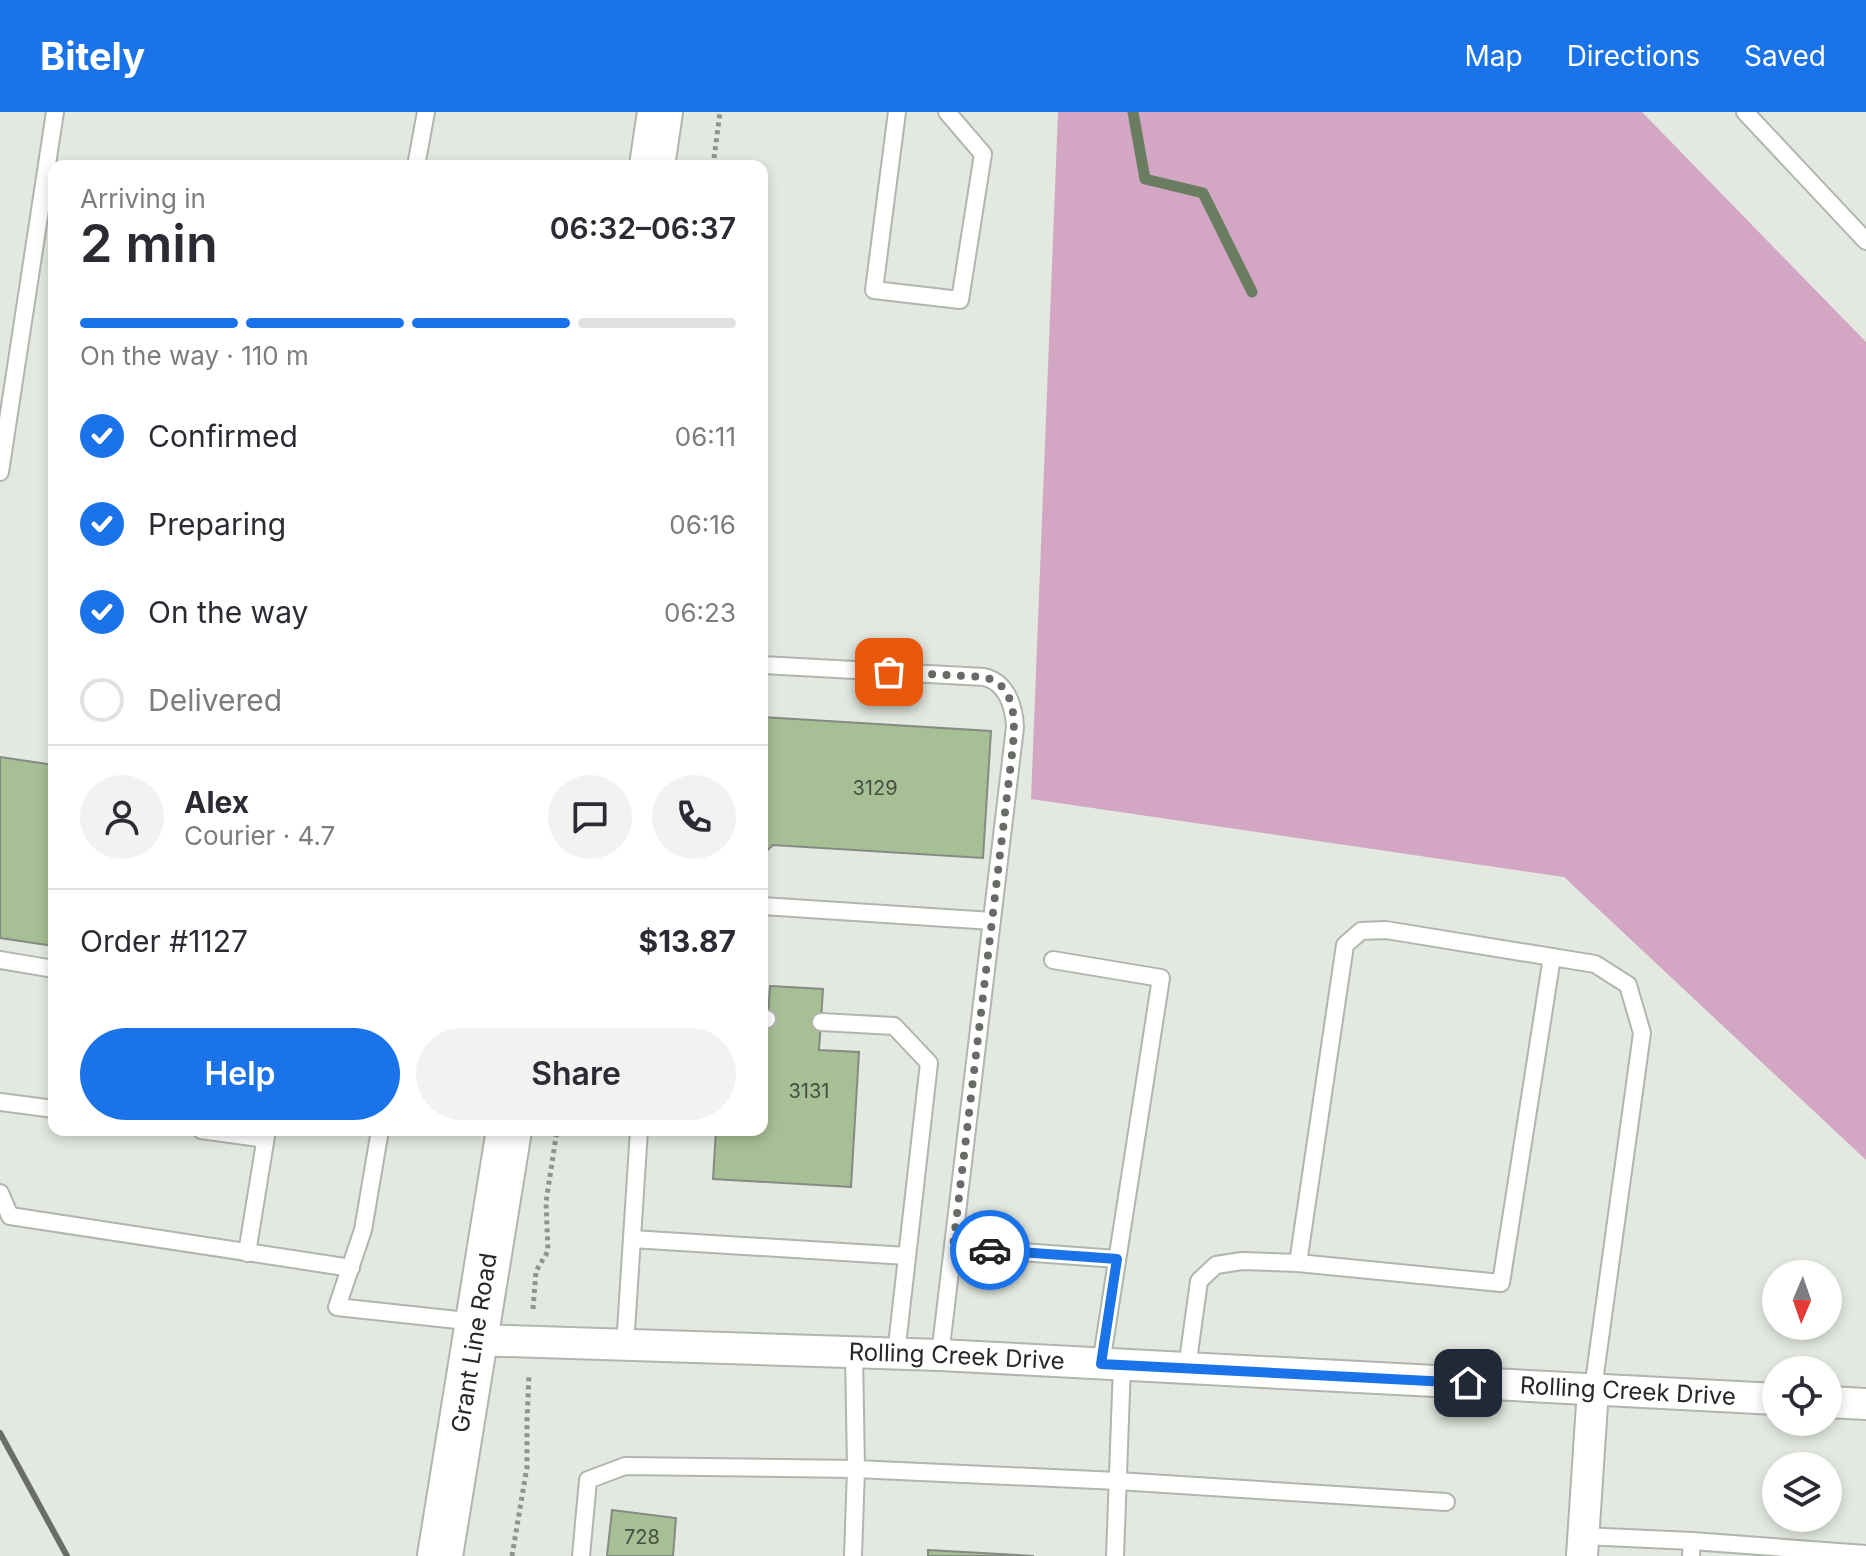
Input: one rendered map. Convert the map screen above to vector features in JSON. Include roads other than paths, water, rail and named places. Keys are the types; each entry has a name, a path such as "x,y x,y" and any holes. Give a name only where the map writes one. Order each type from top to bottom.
{"main road":[{"path":"653,160 660,112"},
{"name":"Grant Line Road","path":"440,1556 508,1136"}],"street":[{"name":"Rolling Creek Drive","path":"476,1331 625,1346 940,1355 1762,1398"},
{"path":"1583,1546 1593,1389"},
{"path":"1842,1403 1866,1404"}],"lane":[{"path":"51,160 55,112"},
{"path":"417,160 426,112"},
{"path":"897,112 874,290 960,300 983,154 947,112"},
{"path":"1745,112 1866,241"},
{"path":"0,472 48,187"},
{"path":"768,665 984,677 1001,685 1015,715 940,1355"},
{"path":"768,906 992,921"},
{"path":"1298,1263 1345,945 1361,931 1386,930 1595,964 1628,985 1642,1033 1593,1389"},
{"path":"1187,1368 1199,1281 1216,1265 1242,1261 1298,1263 1501,1283 1552,957"},
{"path":"0,960 48,968"},
{"path":"1053,960 1161,978 1117,1259 1112,1364 1118,1481 1115,1556"},
{"path":"821,1022 894,1026 929,1063 896,1354"},
{"path":"0,1102 48,1108"},
{"path":"247,1253 266,1136"},
{"path":"379,1136 363,1230 337,1307 476,1331"},
{"path":"625,1346 639,1136"},
{"path":"0,1193 10,1216 351,1268"},
{"path":"632,1239 907,1256"},
{"path":"953,1247 1117,1259"},
{"path":"853,1556 856,1469 854,1353"},
{"path":"581,1556 588,1480 625,1466 856,1469 1118,1481 1446,1502"},
{"path":"1583,1546 1866,1554"}],"waterway":[{"path":"1133,112 1145,179 1203,193 1252,292"}],"railway":[{"path":"0,1433 67,1556"}]}
